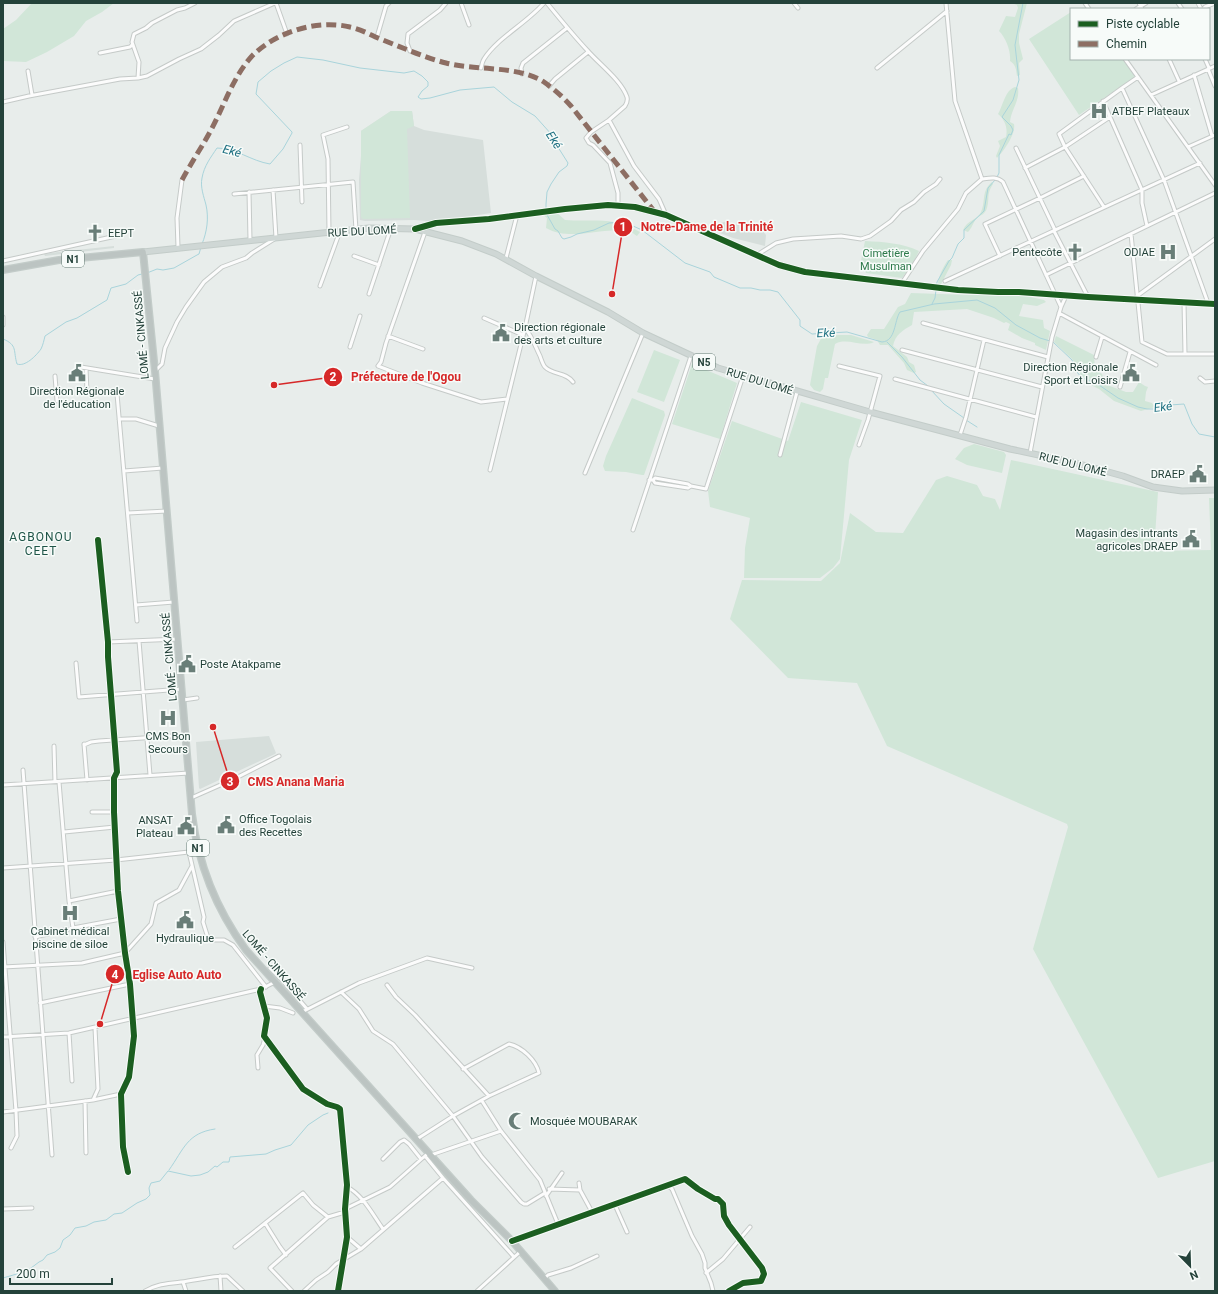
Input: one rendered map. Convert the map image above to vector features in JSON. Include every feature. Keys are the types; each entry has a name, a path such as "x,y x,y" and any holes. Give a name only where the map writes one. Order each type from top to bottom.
{"highway":[{"name":"LOMÉ - CINKASSÉ","path":"143,252 155,371 194,828 198,851 206,878 225,919 246,950 275,982 305,1011 417,1140 428,1155 512,1241 555,1291"},
{"name":"N1","path":"3,270 59,260 143,252"}],"main road":[{"name":"RUE DU LOMÉ","path":"178,248 340,231 391,228 415,229 462,241 506,258 536,276 608,312 643,334 718,368 870,412 1123,476 1153,487 1182,491 1215,490"},
{"name":"N5","path":"143,252 178,248"}],"street":[{"path":"138,78 139,62 132,45 134,34 177,10 195,3"},
{"path":"3,102 32,95 120,79 148,76 201,49 234,21 276,3 287,34"},
{"path":"377,37 386,6 389,3"},
{"path":"410,51 407,43 408,34 440,10 446,3"},
{"path":"461,3 469,25"},
{"path":"481,68 483,60 498,43 545,3 588,52 613,77 627,98 627,103 609,120 586,138 589,143 593,145 610,163 618,193 618,205"},
{"path":"794,3 798,8"},
{"path":"946,3 955,101 982,179"},
{"path":"1141,6 1146,3"},
{"path":"1204,8 1215,3"},
{"path":"877,68 946,11"},
{"path":"522,74 520,68 523,63 567,28"},
{"path":"100,53 130,47 132,45"},
{"path":"549,86 555,79 588,52"},
{"path":"1126,60 1215,185"},
{"path":"1169,60 1179,81"},
{"path":"1205,60 1215,86"},
{"path":"1151,95 1215,66"},
{"path":"28,71 32,95"},
{"path":"1188,147 1214,136 1194,75"},
{"path":"1104,207 1065,147 1059,134 1138,77"},
{"path":"1122,88 1164,180 1208,303"},
{"path":"1103,102 1142,190 1142,203 1147,226"},
{"path":"1025,168 1065,147 1110,117"},
{"path":"609,120 634,166 659,199 666,215"},
{"path":"329,232 328,159 323,135 348,127"},
{"path":"300,145 302,202"},
{"path":"1016,148 1088,297"},
{"path":"945,281 1200,163"},
{"path":"1000,256 985,224 1084,176"},
{"path":"902,283 923,251 958,209 966,193 982,179 995,178 1003,182 1061,307"},
{"path":"758,256 760,253 776,243 792,239 833,236 861,239 870,236 891,221 901,210 914,202 940,179"},
{"path":"178,248 177,218 182,180"},
{"path":"234,194 353,182 356,230"},
{"path":"155,371 162,364 165,348 177,322 204,282 222,267 246,258 276,238 274,190"},
{"path":"249,192 250,240"},
{"path":"1046,275 1215,193"},
{"path":"415,229 436,223 489,219 543,211 618,205 644,208 666,215 779,265 805,272 939,288 1066,296 1137,297 1215,304"},
{"path":"506,258 517,215"},
{"path":"369,294 391,228"},
{"path":"320,286 340,231"},
{"path":"425,232 388,336 381,362 378,366 422,383 480,402 507,399"},
{"path":"1131,234 1142,342 1167,354 1215,354"},
{"path":"3,261 116,236"},
{"path":"1137,297 1215,239"},
{"path":"354,256 379,265"},
{"path":"490,470 525,328 536,276"},
{"path":"1030,453 1052,337 1066,296"},
{"path":"1184,302 1185,354"},
{"path":"1059,313 1156,365"},
{"path":"350,347 360,316"},
{"path":"3,317 4,325"},
{"path":"484,318 523,335"},
{"path":"923,323 1048,357"},
{"path":"525,328 529,333 545,367 558,374 565,375 572,382"},
{"path":"585,473 643,334"},
{"path":"388,336 423,349"},
{"path":"1096,357 1102,337"},
{"path":"960,435 966,417 984,340"},
{"path":"902,350 1042,387"},
{"path":"1120,387 1130,352"},
{"path":"633,530 691,356"},
{"path":"839,366 880,376 859,445"},
{"path":"81,368 155,378"},
{"path":"86,368 87,392"},
{"path":"55,376 57,401"},
{"path":"649,480 653,480 655,483 688,488 691,486 706,489 743,376"},
{"path":"1200,378 1205,382 1215,381"},
{"path":"896,379 1036,417"},
{"path":"780,455 797,392"},
{"path":"117,394 137,621"},
{"path":"119,419 136,419 159,426"},
{"path":"124,471 163,468"},
{"path":"128,513 167,511"},
{"path":"98,540 108,642 117,772 114,778 114,812 118,891 130,984 134,1036 129,1077 121,1094 123,1146 128,1172"},
{"path":"136,605 174,602"},
{"path":"108,642 178,639"},
{"path":"139,641 150,776"},
{"path":"76,663 79,697 182,689"},
{"path":"183,700 197,698"},
{"path":"87,780 84,744 91,742 186,735"},
{"path":"54,746 64,832 69,901 74,928"},
{"path":"191,798 234,779 279,756"},
{"path":"23,770 52,1155"},
{"path":"3,786 189,773"},
{"path":"92,812 114,812"},
{"path":"64,832 115,827"},
{"path":"3,868 116,860 198,851"},
{"path":"188,852 204,917 203,922 208,938 211,940 224,940 233,945 266,987"},
{"path":"4,967 82,963 125,953 151,924 156,903 179,890 192,866"},
{"path":"69,901 118,891"},
{"path":"35,937 121,918"},
{"path":"3,942 17,1136 11,1148"},
{"path":"270,968 282,980 305,1011 359,983 427,958 472,968"},
{"path":"3,1037 69,1033 95,1028 261,989 275,982"},
{"path":"40,1003 130,984"},
{"path":"387,985 396,997 415,1015 489,1096"},
{"path":"258,1068 257,1054 263,1046 267,1018 260,992 261,989"},
{"path":"341,992 359,1009 375,1033 393,1044 453,1116 482,1157 521,1202 527,1204 545,1194 562,1173"},
{"path":"264,1006 280,1008 293,1013"},
{"path":"93,1100 98,1089 95,1028"},
{"path":"69,1033 72,1081"},
{"path":"265,1038 303,1089 330,1106 339,1108 346,1163 347,1187 345,1210 347,1238 338,1291"},
{"path":"417,1140 453,1116 489,1096 539,1073 537,1066 517,1046 509,1044 463,1069"},
{"path":"3,1112 93,1100 121,1094"},
{"path":"85,1101 86,1153"},
{"path":"482,1101 501,1131 540,1180 558,1224"},
{"path":"292,1291 270,1268 328,1217 390,1187 421,1158 501,1131"},
{"path":"383,1159 400,1142 404,1140 421,1158"},
{"path":"428,1155 443,1178 514,1257"},
{"path":"304,1291 336,1264 361,1249 443,1178"},
{"path":"512,1241 685,1179 698,1189 715,1199 718,1199 723,1204 724,1216 729,1225 762,1268 764,1274 761,1281 743,1283 729,1291"},
{"path":"579,1184 580,1190 592,1212"},
{"path":"667,1185 672,1189 692,1236 702,1254 706,1273 713,1291"},
{"path":"347,1187 353,1190 363,1200 384,1229"},
{"path":"549,1189 580,1190"},
{"path":"235,1246 303,1193 313,1205 328,1217"},
{"path":"464,1202 471,1200"},
{"path":"615,1205 627,1232"},
{"path":"3,1209 32,1208"},
{"path":"265,1223 286,1255"},
{"path":"706,1273 723,1259 750,1227"},
{"path":"347,1238 361,1249"},
{"path":"477,1291 521,1251"},
{"path":"544,1279 548,1275 571,1268 597,1256"},
{"path":"220,1276 221,1291"},
{"path":"145,1291 152,1287 220,1276 228,1276 242,1291"},
{"path":"183,1282 186,1291"}],"shaded area":[{"path":"391,111 412,111 414,126 424,130 483,140 491,213 428,221 360,220 359,180 361,131"},
{"path":"724,222 762,230 766,235 765,246 733,238 715,231 716,225"},
{"path":"114,246 114,248 45,256 44,254 58,252"},
{"path":"269,736 276,753 275,754 200,789 199,788 196,742"}],"green space":[{"path":"32,3 114,3 86,21 74,36 47,52 26,62 3,61 3,29 16,20"},
{"path":"1012,3 1027,3 1019,34 1019,43 1023,59 1019,63 1020,75 1017,76 1015,66 1010,61 1008,45 999,31 1006,16 1015,17 1018,8 1017,5"},
{"path":"1070,13 1070,60 1124,60 1135,77 1079,115 1029,39"},
{"path":"1015,87 1018,88 1018,97 1010,122 1014,124 1013,133 1006,147 997,158 996,156 1000,146 998,141 1006,137 1007,134 1005,124 998,114 1009,91"},
{"path":"391,111 412,111 414,126 407,129 410,218 363,219 361,217 361,131"},
{"path":"992,182 993,184 989,194 988,205 984,214 976,219 968,232 963,230 967,224 980,215 986,189"},
{"path":"556,212 565,220 612,222 630,227 640,232 637,236 623,230 583,234 564,234 555,232 546,228 547,218 542,214"},
{"name":"Cimetière Musulman","path":"865,241 886,242 913,248 919,251 913,263 902,278 866,273 861,261"},
{"path":"948,260 952,260 951,265 940,286 938,285 938,282 940,275"},
{"path":"911,293 970,295 997,294 1026,296 1044,300 1046,302 1037,306 1023,304 1019,316 1043,320 1044,328 1050,331 1046,350 1008,330 1010,324 967,309 914,312 912,325 898,336 893,346 907,357 909,362 914,365 916,372 914,373 907,370 904,363 888,345 880,345 877,340 868,337 867,335 871,329 884,329 898,307 905,304"},
{"path":"851,335 874,342 865,344 840,342 835,344 828,378 825,378 823,389 820,392 814,390 810,385 817,346 822,337"},
{"path":"1056,336 1094,355 1095,369 1102,374 1107,385 1126,392 1133,392 1139,382 1148,387 1145,401 1152,403 1155,407 1141,411 1114,401 1099,389 1085,382 1072,359 1054,342"},
{"path":"654,350 680,360 664,402 637,392"},
{"path":"692,364 737,383 720,439 672,424"},
{"path":"632,398 664,411 665,415 644,475 605,471 603,466"},
{"path":"801,402 862,420 849,460 840,559 833,568 820,578 744,578 745,548 750,518 710,507 708,491 732,421 788,441"},
{"path":"974,444 1004,452 1006,455 1002,473 967,465 955,459 964,448"},
{"path":"1011,460 1158,492 1154,551 1211,550 1209,498 1215,498 1215,1161 1158,1178 1033,949 1068,827 1067,824 887,746 857,683 788,678 730,619 742,580 821,581 840,563 850,513 876,532 903,533 936,480 947,476 977,485 983,496 995,499 1000,510"}],"waterway":[{"path":"997,177 999,173 999,155 1009,134 1011,135 1013,130 1002,117 1013,100 1019,80 1015,45 1023,3"},
{"name":"Eké","path":"202,244 207,220 207,210 202,192 202,181 203,174 210,158 217,148 231,150 270,164 283,149 292,132 256,94 258,82 271,71 297,57 323,60 360,68 404,73 414,71 428,82 428,86 418,97 421,99 460,90 494,87 512,102 535,116 552,135 568,163 567,166 559,172 551,184 547,192 546,204 546,213 562,238 564,239 594,230 609,223 624,222 642,230 685,263 710,272 714,277 740,288 778,292 800,320 800,326 812,334 847,332 882,342 887,341 894,330 900,312 934,304 977,300 995,308 1016,325 1040,338 1050,341"},
{"path":"932,304 935,298 937,282 952,258 958,244 964,238 964,230 984,211 988,188 995,180"},
{"name":"Eké","path":"147,273 157,269 163,270 174,268 199,254 201,247"},
{"name":"Eké","path":"3,339 8,341 13,346 17,364 23,364 33,358 41,349 45,336 66,322 77,318 107,300 111,288 126,284 138,275 142,274"},
{"path":"887,342 902,357 920,380 928,386"},
{"name":"Eké","path":"1053,342 1072,360 1081,377 1099,385 1118,398 1138,407 1156,409 1170,405 1184,404 1192,424 1199,434 1215,437"},
{"path":"931,390 944,404 964,418"},
{"path":"966,420 977,427"},
{"path":"3,1278 27,1271 43,1260 47,1255 55,1252 60,1248 63,1240 70,1235 75,1228 106,1220 114,1214 122,1213 146,1199 150,1195 149,1188 151,1183 160,1181 168,1171 191,1176 200,1175 208,1172 215,1166 217,1167 223,1162 229,1162 230,1157 266,1154 291,1145 308,1125 328,1113"},
{"path":"169,1170 192,1138 198,1134 215,1129"}],"marked path":[{"path":"182,180 211,130 239,73 252,56 273,40 285,34 311,26 337,25 357,29 412,52 446,63 522,73 544,82 571,106 654,211"}],"cycle path":[{"path":"415,229 436,223 489,219 565,209 608,205 635,207 666,215 779,265 805,272 958,290 1019,292 1215,304"},
{"path":"98,540 108,642 117,772 114,778 114,812 118,891 130,984 134,1036 129,1077 121,1094 123,1147 128,1172"},
{"path":"261,989 260,992 267,1018 264,1036 303,1089 327,1104 340,1109 347,1185 345,1209 347,1237 338,1291"},
{"path":"512,1241 685,1179 698,1189 715,1199 718,1199 723,1204 724,1216 729,1225 762,1268 764,1274 761,1281 743,1283 729,1291"}],"place":[{"name":"ATBEF Plateaux","path":"1099,111"},
{"name":"EEPT","path":"95,233"},
{"name":"Pentecôte","path":"1075,252"},
{"name":"ODIAE","path":"1168,252"},
{"name":"Notre-Dame de la Trinité","path":"612,294"},
{"name":"Direction régionale des arts et culture","path":"501,333"},
{"name":"Direction Régionale de l'éducation","path":"77,373"},
{"name":"Direction Régionale Sport et Loisirs","path":"1131,373"},
{"name":"Préfecture de l'Ogou","path":"274,385"},
{"name":"DRAEP","path":"1198,474"},
{"name":"Magasin des intrants agricoles DRAEP","path":"1191,539"},
{"name":"Poste Atakpame","path":"187,664"},
{"name":"CMS Bon Secours","path":"168,718"},
{"name":"CMS Anana Maria","path":"213,727"},
{"name":"Office Togolais des Recettes","path":"226,825"},
{"name":"ANSAT Plateau","path":"186,826"},
{"name":"Cabinet médical piscine de siloe","path":"70,913"},
{"name":"Hydraulique","path":"185,920"},
{"name":"Eglise Auto Auto","path":"100,1024"},
{"name":"Mosquée MOUBARAK","path":"517,1121"}],"district":[{"name":"AGBONOU CEET","path":"41,544"}]}
